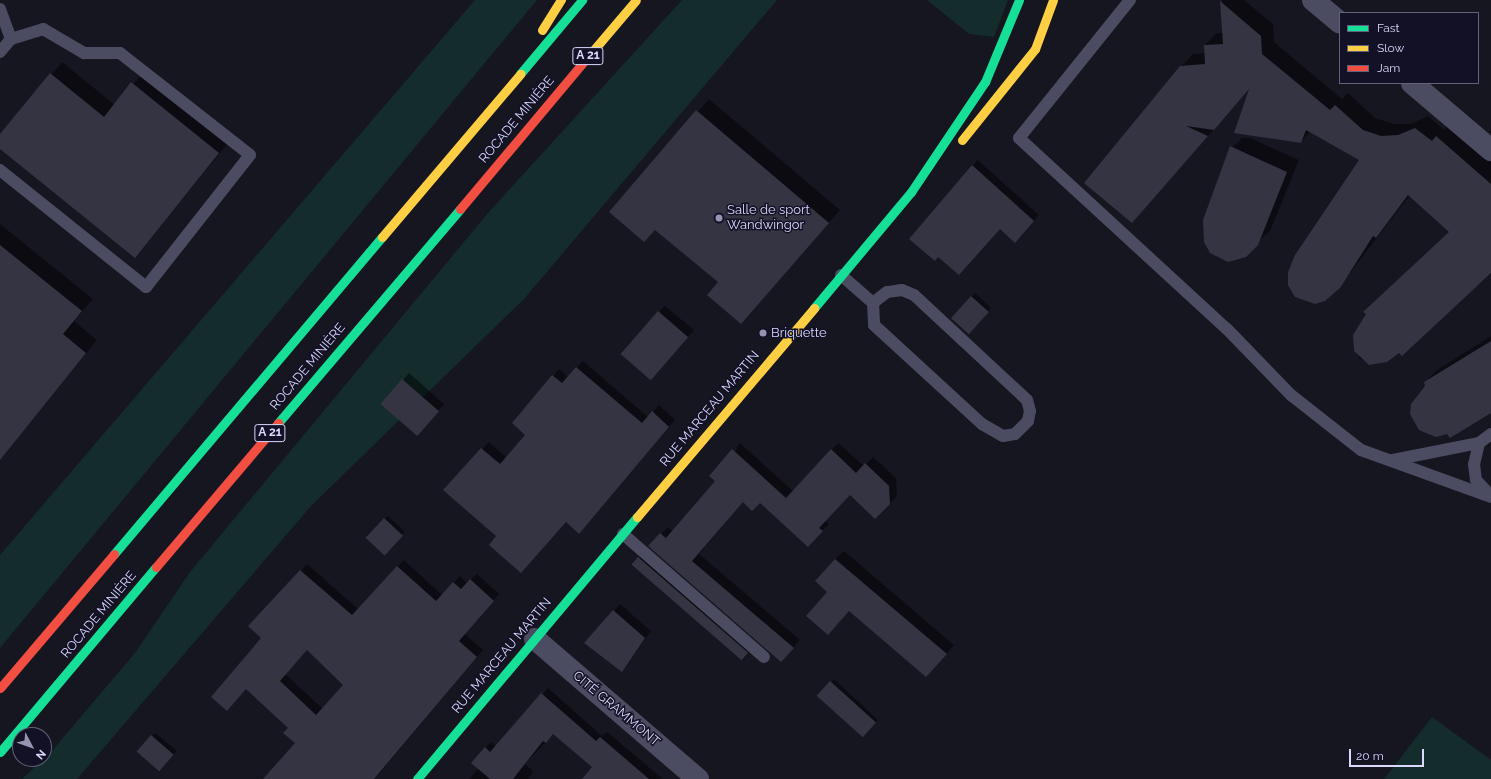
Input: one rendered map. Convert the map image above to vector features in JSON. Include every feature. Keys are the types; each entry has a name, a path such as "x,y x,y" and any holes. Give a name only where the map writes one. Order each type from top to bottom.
{"main road":[{"path":"505,91 561,0"},
{"path":"0,688 582,0"},
{"name":"ROCADE MINIÈRE","path":"0,752 636,0"},
{"name":"RUE MARCEAU MARTIN","path":"911,192 985,82 1019,0"},
{"name":"RUE MARCEAU MARTIN","path":"417,779 911,192 951,153 1035,48 1053,0"},
{"path":"540,113 636,17"}],"street":[{"path":"1313,0 1339,21"},
{"path":"1413,84 1491,150"},
{"name":"CITÉ GRAMMONT","path":"535,639 698,779"}],"lane":[{"path":"1130,0 1019,138 1226,329 1291,395 1361,450 1491,497"},
{"path":"0,9 11,39"},
{"path":"0,52 11,39 43,29 84,54 120,53 250,155 146,287 0,170"},
{"path":"841,275 874,303 874,325 982,424 1003,436 1015,434 1028,421 1030,411 1027,400 914,295 902,290 887,292 874,303"},
{"path":"1390,461 1479,443 1491,434"},
{"path":"1479,443 1474,464 1476,480 1491,497"},
{"path":"624,534 764,657"}],"green space":[{"path":"475,0 537,0 0,648 0,555"},
{"path":"682,0 777,0 524,299 311,506 77,779 22,779 35,767 52,767 52,751 135,653 190,572 488,213"},
{"path":"927,0 1008,0 994,37 969,34"},
{"path":"1432,717 1491,760 1491,779 1384,779"}],"building":[{"path":"1220,1 1261,36 1262,54 1330,110 1335,105 1363,130 1381,136 1398,135 1415,128 1432,141 1436,136 1491,184 1491,273 1402,356 1399,353 1387,362 1369,365 1354,351 1353,335 1366,314 1363,312 1449,232 1408,195 1376,238 1373,236 1340,288 1325,301 1315,304 1295,297 1288,285 1288,272 1295,255 1359,160 1306,130 1301,143 1234,133 1249,89 1214,130 1186,126 1208,136 1132,223 1084,183 1180,66 1205,64 1204,45 1223,44"},
{"path":"50,73 104,117 131,82 219,153 135,258 0,149 0,134"},
{"name":"Salle de sport Wandwingor","path":"696,110 829,223 741,324 707,295 718,282 655,230 644,242 609,212"},
{"path":"1230,146 1287,172 1258,245 1246,257 1228,262 1210,253 1204,242 1203,220"},
{"path":"972,165 1034,221 1015,243 1000,229 959,275 938,257 935,261 909,239"},
{"path":"0,245 82,311 63,334 86,353 0,460"},
{"path":"971,296 989,312 969,334 951,318"},
{"path":"658,311 688,337 651,380 621,354"},
{"path":"1491,341 1491,413 1450,438 1447,434 1436,437 1419,430 1410,414 1411,404 1425,386 1424,382"},
{"path":"576,367 642,423 652,411 669,427 579,534 566,522 521,573 489,545 496,536 443,490 481,448 500,464 525,435 512,423 552,375 562,383"},
{"path":"402,379 439,411 417,436 380,404"},
{"path":"732,449 786,498 831,449 856,473 865,463 889,486 890,504 875,519 850,495 819,528 823,531 808,547 760,503 752,511 743,502 692,561 794,648 781,662 648,546 660,533 666,538 715,481 709,476"},
{"path":"384,518 403,536 385,555 366,538"},
{"path":"638,557 748,653 742,660 631,565"},
{"path":"835,559 947,654 926,677 849,611 828,635 806,616 827,592 815,581"},
{"path":"397,566 436,601 453,582 461,589 470,579 494,601 459,641 477,657 374,779 263,779 295,743 283,733 288,728 246,689 227,711 211,697 261,638 248,626 300,570 352,615","holes":["307,650 343,685 316,715 280,681"]},
{"path":"613,610 645,638 622,672 584,643"},
{"path":"830,681 876,722 863,737 817,696"},
{"path":"541,693 596,741 600,737 649,779 582,779 592,767 553,734 546,743 543,741 513,779 490,779 471,763 485,747 490,752"},
{"path":"151,735 174,755 159,771 137,752"}],"traffic: fast":[{"path":"520,74 582,0"},
{"path":"814,308 911,192 985,82 1019,0"},
{"path":"278,423 460,209"},
{"path":"114,554 382,237"},
{"path":"417,779 637,517"},
{"path":"0,752 156,567"}],"traffic: slow":[{"path":"542,30 561,0"},
{"path":"586,59 636,0"},
{"path":"962,140 1035,49 1053,0"},
{"path":"382,237 520,74"},
{"path":"637,517 814,308"}],"traffic: jam":[{"path":"460,209 586,59"},
{"path":"156,567 278,423"},
{"path":"0,688 114,554"}],"place":[{"name":"Salle de sport Wandwingor","path":"719,218"},
{"name":"Briquette","path":"763,333"}]}
